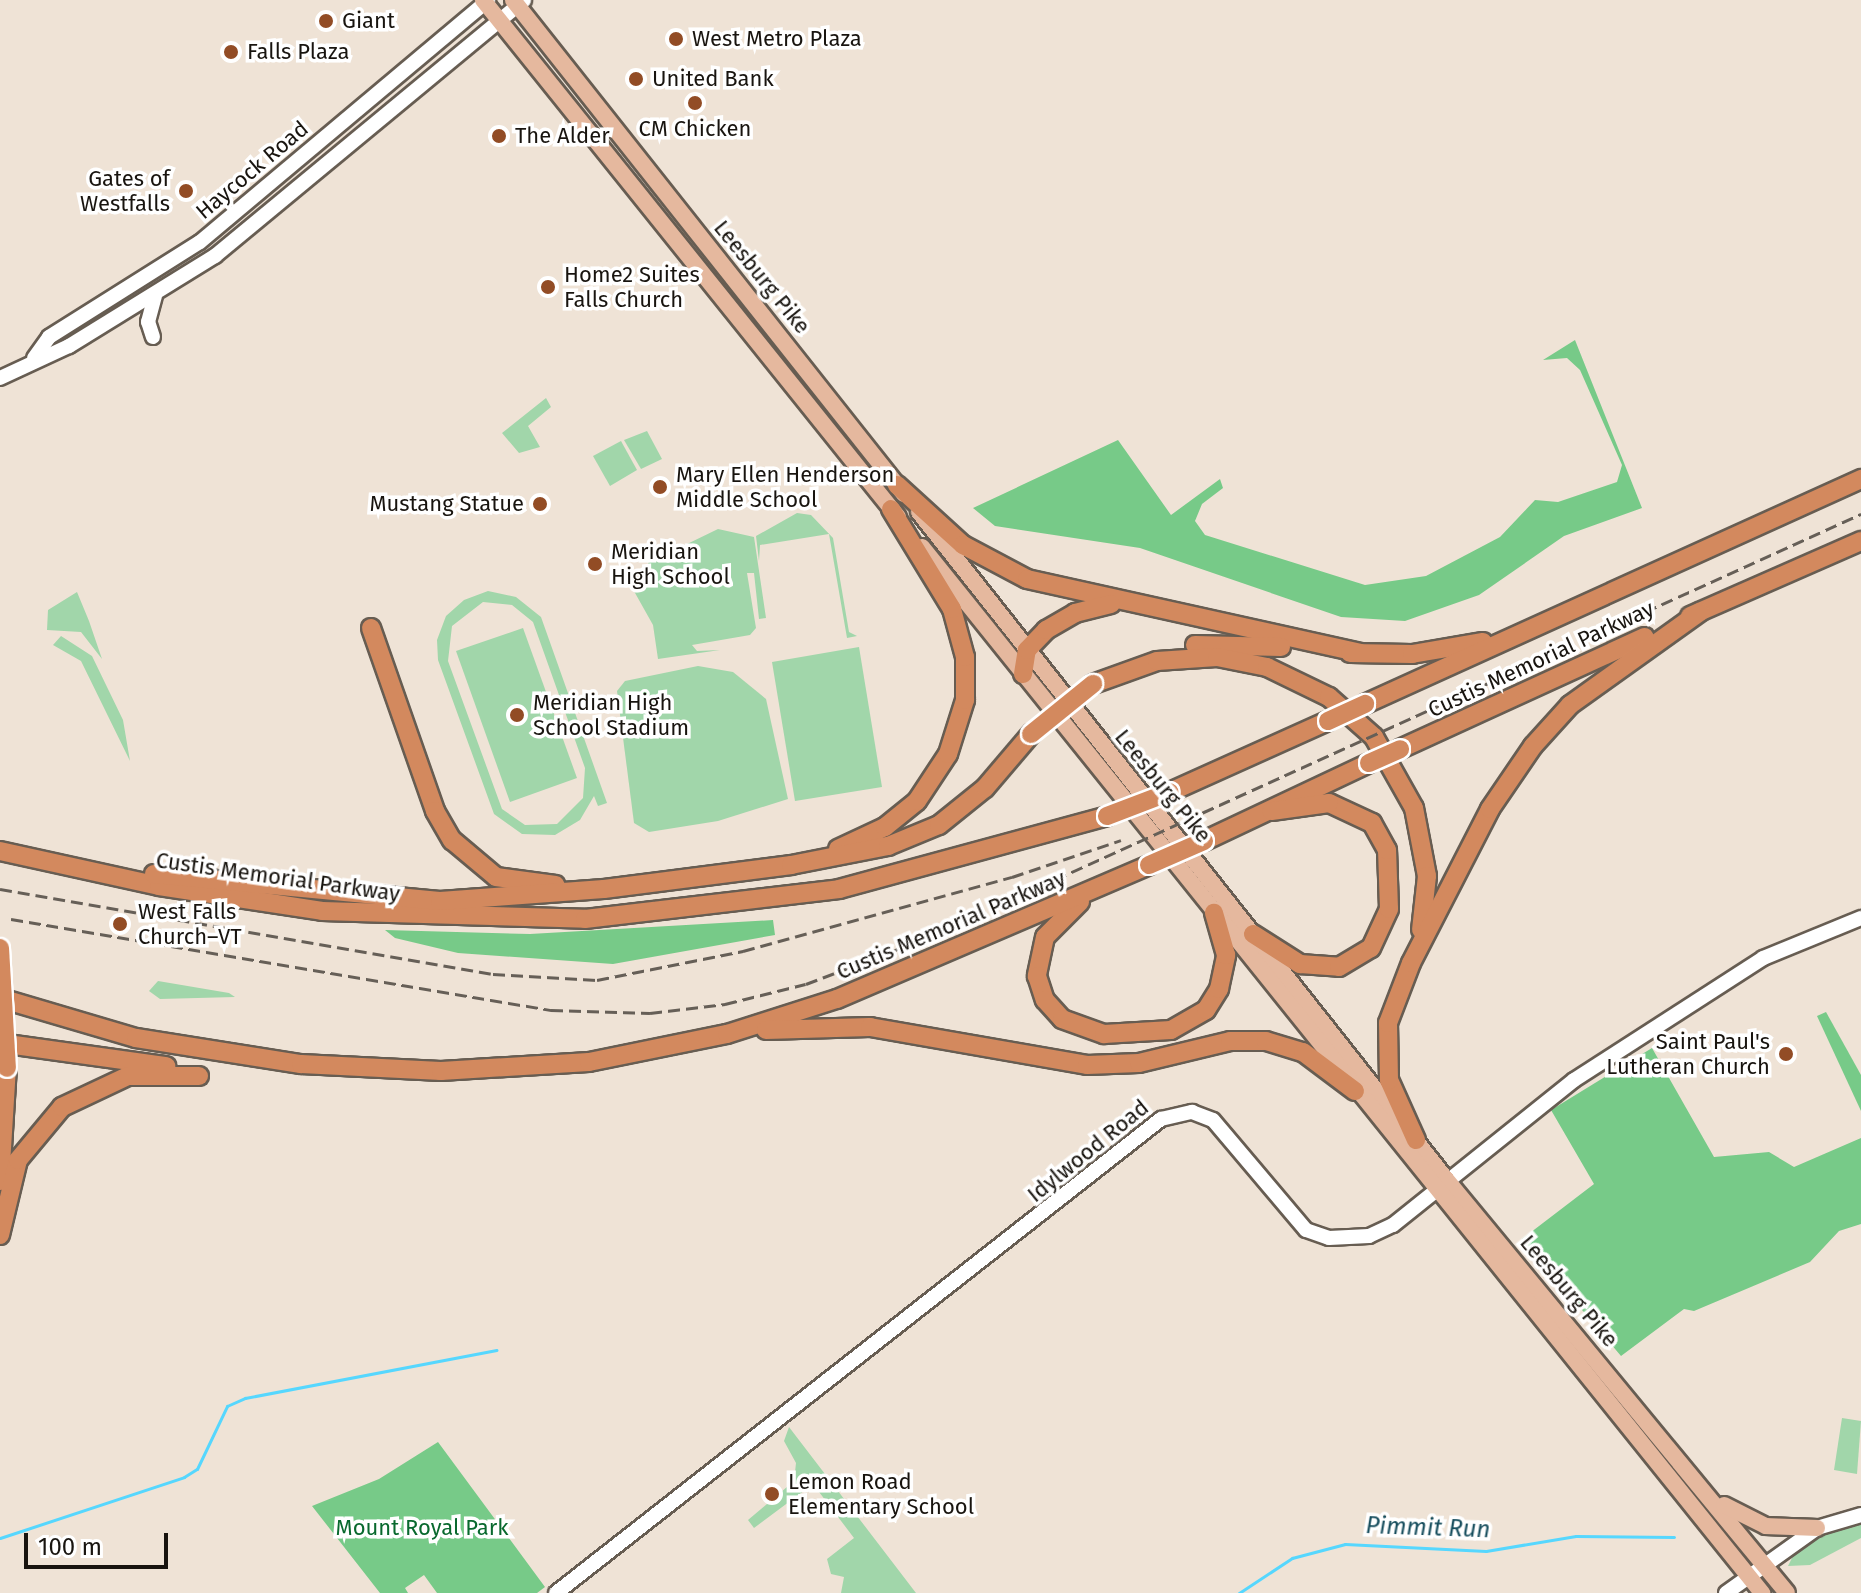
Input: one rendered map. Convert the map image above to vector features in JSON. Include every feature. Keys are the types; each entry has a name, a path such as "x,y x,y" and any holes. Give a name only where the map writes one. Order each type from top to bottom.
{"highway":[{"name":"Custis Memorial Parkway","path":"0,848 159,886 322,911 478,921 585,919 839,889 1107,816 1170,792 1861,479"},
{"path":"897,485 963,545 1007,571 1130,606 1360,653"},
{"path":"765,867 834,850 893,822 931,784 957,732 966,679 959,628 944,590 891,509"},
{"name":"Custis Memorial Parkway","path":"0,998 136,1038 301,1064 349,1067 541,1067 727,1034 895,978 1272,811 1369,763 1861,541"},
{"path":"1023,674 1027,650 1075,613 1130,606"},
{"path":"0,848 113,869 382,899 464,900 634,886 765,867 878,849 926,832 974,798 1031,734 1124,665 1185,646 1360,653 1448,650 1569,612"},
{"path":"1416,1140 1385,1061 1390,1014 1411,963 1490,809 1533,746 1590,687 1700,612"},
{"path":"371,628 435,811 462,853 504,879 634,886"},
{"path":"1100,680 1176,658 1247,662 1311,685 1363,725 1401,779 1421,831 1427,904 1411,963"},
{"path":"1253,934 1300,964 1339,967 1371,948 1389,909 1387,850 1372,823 1329,803 1272,811"},
{"path":"1101,886 1054,925 1037,963 1039,988 1052,1010 1086,1030 1124,1035 1171,1030 1206,1010 1219,989 1226,955 1214,913"},
{"path":"0,948 7,1068 0,1181"},
{"path":"727,1034 870,1027 1087,1065 1139,1063 1230,1041 1266,1041 1303,1052 1355,1091"},
{"path":"0,1043 153,1062 199,1076 128,1076 62,1107 18,1160 0,1235"}],"main road":[{"name":"Leesburg Pike","path":"485,1 1355,1091 1707,1491 1787,1593"},
{"name":"Haycock Road","path":"34,358 49,337 200,242 485,1"},
{"name":"Leesburg Pike","path":"518,2 1416,1140 1440,1185 1762,1593"},
{"name":"Haycock Road","path":"0,378 34,358 69,346 155,296 242,235 518,2"},
{"path":"153,337 148,322 155,296"},
{"name":"Idylwood Road","path":"556,1593 1161,1119 1192,1112 1213,1120 1292,1218 1329,1238 1381,1231 1551,1095 1763,958 1861,918"},
{"path":"1707,1491 1766,1526 1817,1528"},
{"path":"1726,1593 1817,1528 1861,1515"}],"green space":[{"path":"1575,340 1642,508 1564,536 1479,595 1405,621 1341,617 1140,548 995,526 973,508 1118,440 1171,515 1220,479 1223,488 1202,504 1195,521 1205,535 1365,585 1426,576 1500,537 1535,500 1558,502 1617,482 1622,465 1580,370 1567,358 1543,360"},
{"path":"546,398 551,407 528,426 540,447 519,453 502,433"},
{"path":"647,431 662,459 641,469 624,440"},
{"path":"621,441 637,470 610,486 593,456"},
{"path":"797,513 811,515 833,538 849,632 857,636 847,638 829,534 760,545 759,561 756,536"},
{"path":"718,529 754,537 766,618 759,619 754,573 747,573 756,628 750,635 692,645 697,651 720,650 658,659 653,625 630,584 653,571 648,563"},
{"path":"488,591 516,597 541,617 607,803 598,806 594,796 580,820 555,835 522,834 494,814 438,660 437,640 446,616 464,600","holes":["483,602 512,605 533,622 585,768 583,798 557,824 525,825 502,809 448,661 452,626"]},
{"path":"77,592 102,659 81,632 47,630 48,610"},
{"path":"523,628 577,778 510,802 456,651"},
{"path":"61,636 92,656 123,720 130,761 81,661 53,645"},
{"path":"859,647 882,787 795,801 772,662"},
{"path":"698,666 733,672 766,699 788,799 718,821 649,832 634,823 617,691 625,681"},
{"path":"773,920 775,935 613,964 458,953 395,938 385,930 530,934"},
{"path":"158,981 229,993 235,997 160,999 149,991"},
{"path":"1826,1012 1861,1075 1861,1111 1817,1016"},
{"path":"1652,1048 1714,1157 1769,1152 1794,1167 1861,1138 1861,1224 1839,1231 1810,1262 1694,1311 1684,1309 1621,1356 1522,1239 1594,1184 1551,1110"},
{"path":"1842,1418 1861,1421 1857,1474 1834,1470"},
{"path":"789,1427 916,1593 841,1593 844,1577 831,1574 827,1559 854,1538 813,1484 754,1528 748,1520 794,1481 796,1463 784,1441"},
{"name":"Mount Royal Park","path":"438,1442 545,1587 537,1593 437,1593 424,1575 405,1588 408,1593 380,1593 312,1506 379,1479"},
{"path":"1861,1524 1861,1538 1810,1565 1788,1566 1795,1552 1821,1535"}],"waterway":[{"path":"0,1538 184,1477 197,1469 227,1406 245,1398 496,1350"},
{"name":"Pimmit Run","path":"1239,1593 1292,1558 1345,1544 1486,1551 1576,1536 1674,1537"}],"railway":[{"path":"11,919 551,1010 650,1013 725,1004 806,984 924,939 1861,514"},
{"path":"0,889 493,974 597,980 743,951 1012,877 1121,840"}],"place":[{"name":"Giant","path":"326,21"},
{"name":"West Metro Plaza","path":"676,39"},
{"name":"Falls Plaza","path":"231,52"},
{"name":"United Bank","path":"636,79"},
{"name":"CM Chicken","path":"695,103"},
{"name":"The Alder","path":"499,136"},
{"name":"Gates of Westfalls","path":"186,191"},
{"name":"Home2 Suites Falls Church","path":"548,287"},
{"name":"Mary Ellen Henderson Middle School","path":"660,487"},
{"name":"Mustang Statue","path":"540,504"},
{"name":"Meridian High School","path":"595,564"},
{"name":"Meridian High School Stadium","path":"517,715"},
{"name":"West Falls Church–VT","path":"120,924"},
{"name":"Saint Paul's Lutheran Church","path":"1786,1054"},
{"name":"Lemon Road Elementary School","path":"772,1494"}]}
